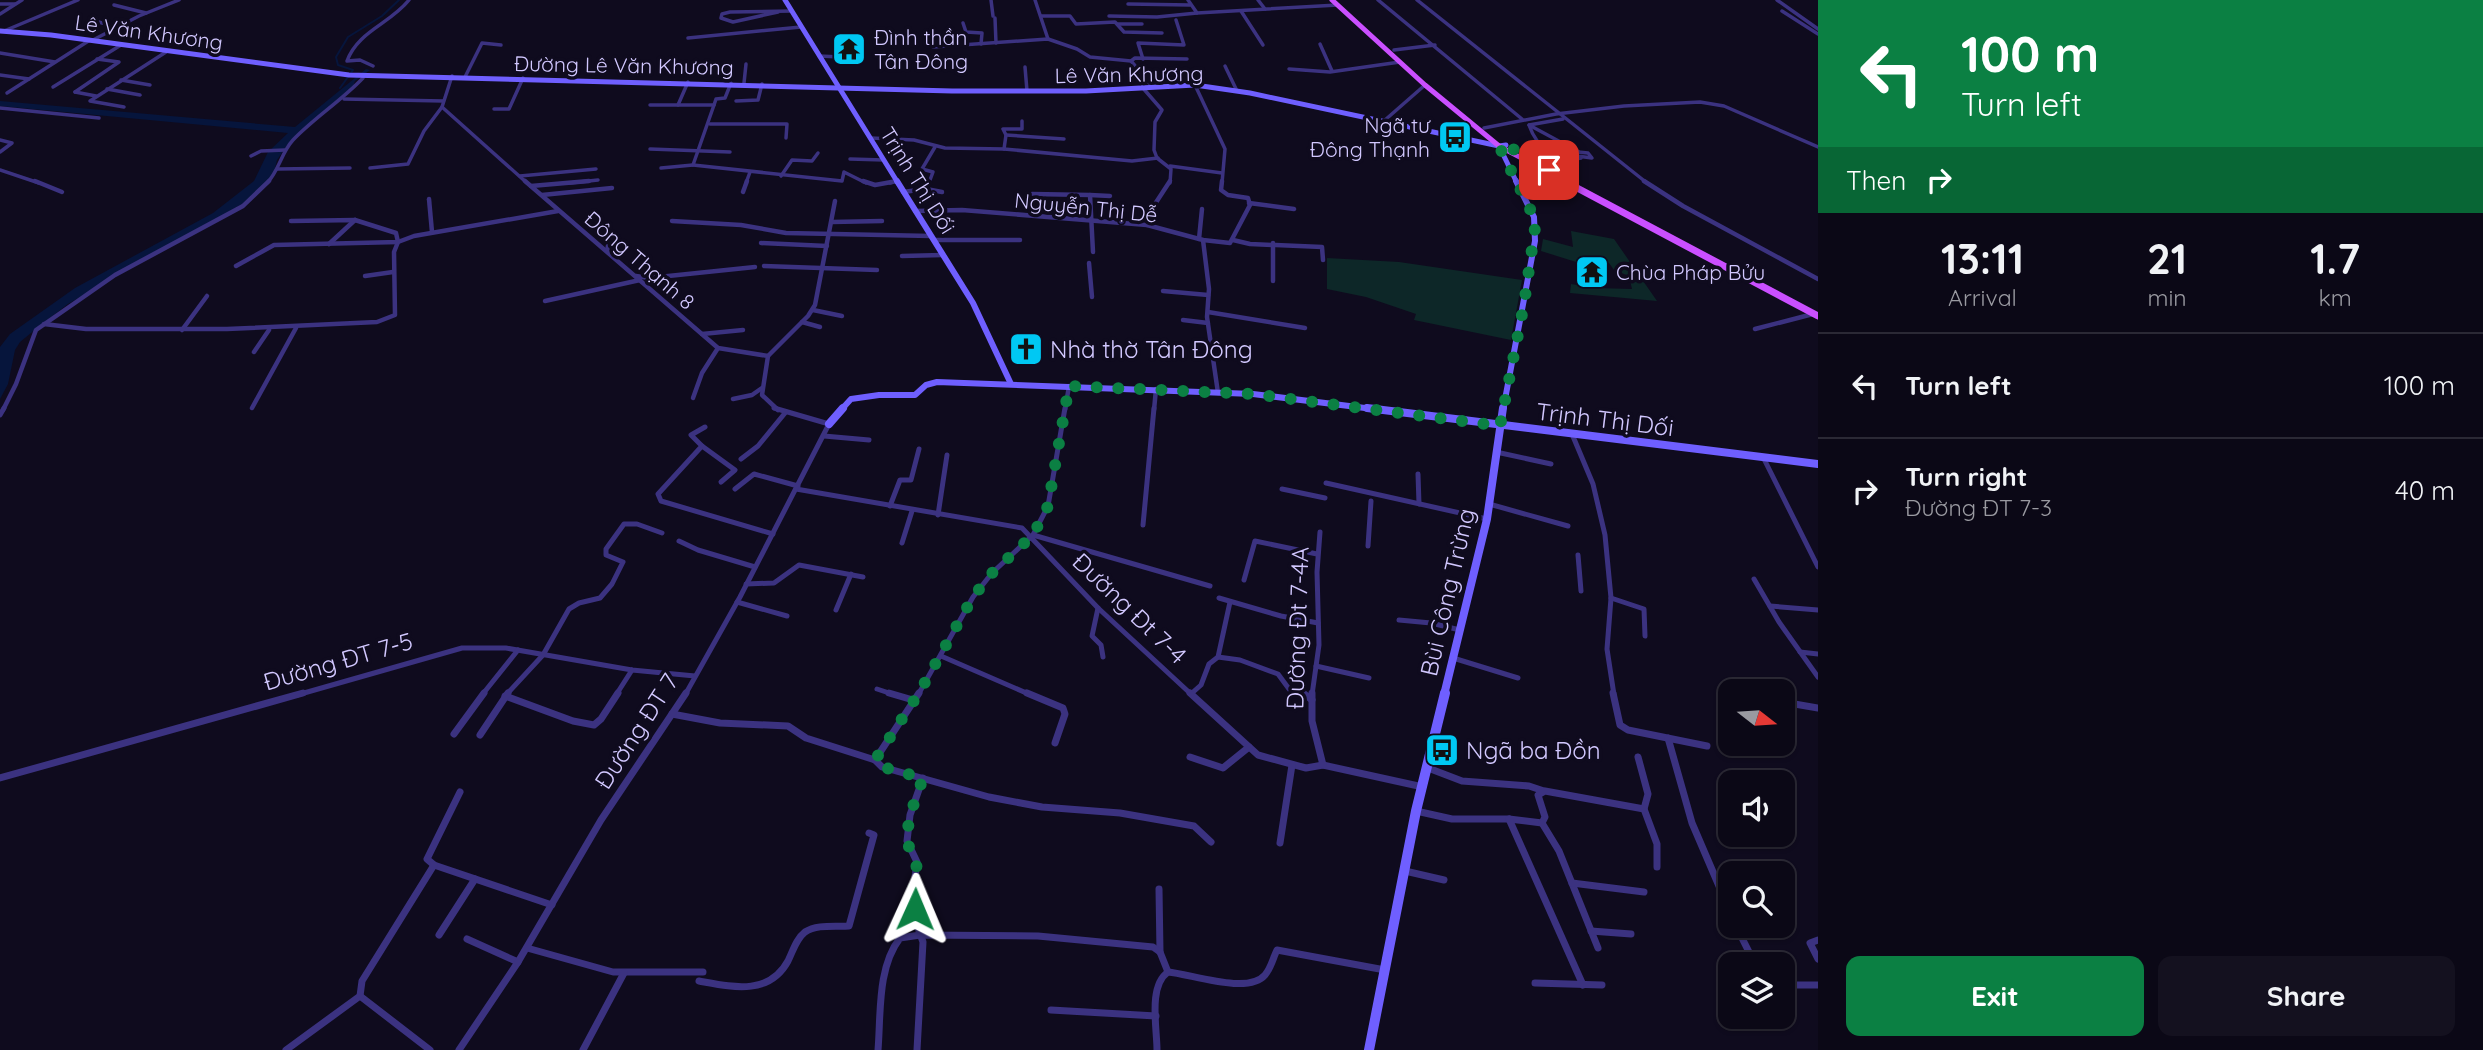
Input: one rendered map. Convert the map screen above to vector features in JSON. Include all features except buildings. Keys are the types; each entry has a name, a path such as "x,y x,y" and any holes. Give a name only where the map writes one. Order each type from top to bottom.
{"main road":[{"path":"1332,0 1394,50 1503,146"},
{"path":"1338,3 1425,85 1503,146 1816,314"}],"street":[{"path":"0,13 22,0"},
{"path":"63,0 70,4"},
{"path":"3,31 78,0"},
{"path":"7,93 91,40 176,0"},
{"path":"373,66 360,60 347,61 354,42 394,17 409,0"},
{"name":"Trịnh Thị Dối","path":"785,0 978,312 1011,384"},
{"path":"991,0 996,43"},
{"path":"1035,0 1048,39"},
{"path":"1188,0 1197,13"},
{"path":"1258,0 1265,9"},
{"path":"1378,0 1521,119"},
{"path":"1417,0 1556,114 1632,172 1683,206 1818,279"},
{"path":"1777,0 1818,29"},
{"path":"1109,16 1157,17 1338,3"},
{"path":"0,4 15,5"},
{"path":"1128,4 1191,5"},
{"path":"114,5 146,13"},
{"path":"743,18 750,11"},
{"path":"778,12 733,22 721,18 722,14 730,12 792,11"},
{"path":"1241,11 1263,45"},
{"path":"1782,11 1818,34"},
{"path":"1041,16 1070,16 1076,24 1142,24"},
{"path":"91,20 117,27"},
{"path":"1143,59 1138,43 1184,45 1176,20"},
{"path":"963,23 965,32 982,33 981,44"},
{"path":"1118,24 1125,32 1162,33"},
{"path":"688,38 801,27"},
{"name":"Lê Văn Khương","path":"3,31 364,76"},
{"path":"929,38 933,47 1048,39 1077,49 1090,57 1131,61 1187,59"},
{"path":"465,77 482,44 501,45"},
{"path":"1320,44 1332,71"},
{"path":"53,87 121,45"},
{"path":"1394,50 1435,45"},
{"path":"124,107 90,101 166,52"},
{"path":"0,53 55,62"},
{"path":"819,56 862,58"},
{"path":"96,96 75,92 118,62 97,59"},
{"path":"0,415 19,383 29,342 36,330 115,275 243,205 261,191 277,169 284,150 310,124 343,99 377,61"},
{"path":"1131,61 1152,86"},
{"path":"1289,69 1332,71 1400,62"},
{"path":"744,83 746,64"},
{"path":"1225,66 1237,91"},
{"path":"1025,67 1027,91"},
{"path":"0,75 29,79"},
{"name":"Đường Lê Văn Khương","path":"364,76 837,86"},
{"path":"370,168 408,164 424,131 442,104 452,76"},
{"path":"506,117 523,78"},
{"path":"121,80 150,86"},
{"path":"678,105 688,82"},
{"path":"693,165 710,124 716,99 725,98 729,94 731,83"},
{"path":"736,101 758,100 762,84"},
{"path":"1195,85 1225,149 1223,193 1242,196 1249,203 1294,209"},
{"name":"Lê Văn Khương","path":"837,86 1027,91 1195,85 1385,120 1503,146"},
{"path":"1385,120 1425,85"},
{"path":"1142,87 1162,110 1154,123 1154,148 1158,158 1169,166 1222,173"},
{"path":"107,89 140,94"},
{"path":"343,99 442,104"},
{"path":"1484,128 1521,119 1624,106 1712,103 1818,147"},
{"name":"Đông Thạnh 8","path":"442,104 558,211 718,348"},
{"path":"650,105 714,105"},
{"path":"0,108 99,118"},
{"path":"494,109 509,109"},
{"path":"1529,125 1563,119"},
{"path":"999,120 1006,135 1004,149"},
{"path":"1003,129 1022,129 1022,121"},
{"path":"710,124 787,124 786,138"},
{"path":"1529,125 1579,152 1592,156 1590,159 1581,158 1567,163 1558,160 1531,131 1529,125"},
{"path":"1006,135 1064,139"},
{"path":"871,138 914,140 935,147 1004,149 1132,161 1158,158"},
{"path":"0,140 12,143 0,152"},
{"name":"Bùi Công Trừng","path":"1369,1050 1416,811 1487,519 1500,426 1524,304 1535,228 1534,217 1503,146"},
{"path":"930,180 932,171 922,169 935,147"},
{"path":"650,149 730,152"},
{"path":"251,156 284,150"},
{"path":"1579,152 1577,154 1581,158"},
{"path":"781,176 792,160 812,161 818,153"},
{"path":"850,159 884,160"},
{"path":"661,168 693,165 842,181 844,172 858,175 870,185 897,181"},
{"path":"1147,225 1154,204 1170,182 1169,166"},
{"path":"277,169 350,167"},
{"path":"520,176 596,169"},
{"path":"0,170 62,192"},
{"path":"743,192 750,173"},
{"path":"531,186 598,180"},
{"path":"542,195 612,188"},
{"path":"904,192 926,189 942,192"},
{"path":"1032,194 1110,196"},
{"path":"1090,195 1093,252"},
{"path":"429,199 432,232"},
{"path":"768,356 813,310 835,201"},
{"path":"1233,240 1249,203"},
{"path":"1202,209 1201,240 1208,295 1208,323 1218,393"},
{"name":"Nguyễn Thị Dễ","path":"915,211 962,210 1147,225 1201,240 1322,247 1324,260"},
{"path":"236,266 274,245 398,242 432,232 558,211"},
{"path":"44,324 83,330 269,330 392,318 395,315 393,272 394,251 398,242 396,233 355,219 291,221"},
{"path":"329,244 355,219"},
{"path":"672,221 741,225 786,233 1020,240"},
{"path":"832,222 882,221"},
{"path":"607,251 610,236"},
{"path":"761,243 827,246"},
{"path":"1273,243 1273,281"},
{"path":"902,256 943,255"},
{"path":"1089,263 1092,297"},
{"path":"764,266 877,270"},
{"path":"545,302 638,278 755,267"},
{"path":"365,276 393,272"},
{"path":"1163,291 1208,295"},
{"path":"182,330 207,296"},
{"path":"813,310 842,316"},
{"path":"1208,312 1305,328"},
{"path":"1755,329 1816,314"},
{"path":"1183,320 1208,323"},
{"path":"802,322 820,327"},
{"path":"252,408 296,328"},
{"path":"254,352 269,330"},
{"path":"702,334 743,330"},
{"path":"693,398 702,373 718,348 768,356"},
{"path":"768,356 769,367 762,395 770,405 785,413 829,424"},
{"name":"Trịnh Thị Dối","path":"829,424 843,404 856,397 915,396 926,385 937,382 1156,389 1347,404 1500,426 1818,464"},
{"path":"875,760 941,656 946,642 973,597 992,573 1032,536 1048,506 1069,386"},
{"path":"733,399 752,395 762,388"},
{"path":"1143,525 1156,389"},
{"path":"741,459 758,446 785,413"},
{"name":"Đường ĐT 7","path":"459,1050 527,948 601,820 695,676 747,584 829,424"},
{"path":"705,427 691,435 735,470 721,482"},
{"path":"1572,435 1593,484 1605,535 1611,598 1607,649 1616,717 1620,725 1628,730 1707,746"},
{"path":"824,436 869,440"},
{"path":"702,446 658,494 661,501 773,534"},
{"path":"890,506 900,480 911,480 919,449"},
{"path":"1496,452 1551,464"},
{"path":"938,515 947,455"},
{"path":"1763,457 1818,567"},
{"name":"Đường Đt 7-4","path":"735,489 754,474 797,487 912,511 1022,528 1098,608 1258,755 1306,768 1323,765 1423,787"},
{"path":"1418,474 1419,504"},
{"path":"1326,482 1487,519"},
{"path":"1282,489 1325,498"},
{"path":"1368,546 1371,501"},
{"path":"1489,504 1568,526"},
{"path":"902,543 912,511"},
{"path":"480,735 505,696 543,655 569,608 582,601 601,598 623,562 606,555 606,549 624,524 637,524 662,533"},
{"name":"Đường Đt 7-4A","path":"1320,532 1315,601 1320,638 1312,721 1323,765"},
{"path":"1032,536 1210,586"},
{"path":"679,541 698,550 755,567"},
{"path":"1244,579 1255,541 1317,554"},
{"path":"1810,551 1818,551"},
{"path":"1578,555 1581,591"},
{"path":"747,584 774,583 799,565 863,577"},
{"path":"836,610 850,574"},
{"path":"1754,579 1818,677"},
{"path":"1219,598 1318,623"},
{"path":"1611,598 1644,610 1645,636"},
{"path":"737,601 787,616"},
{"path":"1192,693 1203,683 1208,665 1218,657 1230,602"},
{"path":"1770,606 1818,610"},
{"path":"1098,608 1092,636 1099,640 1103,657"},
{"path":"1399,621 1431,623 1460,630"},
{"name":"Đường ĐT 7-5","path":"0,778 430,654 462,648 518,650 632,670 695,676"},
{"path":"454,734 518,650"},
{"path":"1800,652 1818,654"},
{"path":"941,656 1063,708 1065,714 1055,743"},
{"path":"1218,657 1240,660 1278,674 1292,692 1303,693 1312,700"},
{"path":"1454,658 1518,678"},
{"path":"1316,666 1369,678"},
{"path":"505,696 573,721 594,724 601,719 632,670"},
{"path":"877,689 914,700"},
{"path":"1796,704 1818,708"},
{"path":"672,714 732,724 788,726 806,738 875,760 882,767 989,797 1042,807 1120,813 1194,826 1211,842"},
{"path":"1668,738 1692,823 1718,884"},
{"path":"1190,757 1223,768 1249,747"},
{"path":"1638,757 1648,794 1644,809 1659,854 1657,867"},
{"path":"1280,843 1292,765"},
{"path":"1428,768 1462,781 1529,786 1644,809"},
{"path":"917,1050 923,958 913,893 917,862 906,841 910,815 923,778"},
{"path":"1542,823 1545,817 1538,794 1545,791"},
{"path":"460,792 427,859 434,865 552,905"},
{"path":"1416,811 1452,819 1542,823"},
{"path":"1509,820 1583,985"},
{"path":"1542,823 1559,851 1598,948"},
{"path":"699,981 743,987 775,981 783,973 802,934 809,930 849,926 874,835 869,833"},
{"path":"286,1050 360,996 362,981 434,865"},
{"path":"1405,871 1444,880"},
{"path":"439,935 475,879"},
{"path":"1572,883 1644,892"},
{"path":"1159,889 1160,952 1168,972"},
{"path":"1591,931 1631,934"},
{"path":"878,1050 892,949 900,938 920,934 1038,936 1153,947 1160,952"},
{"path":"467,939 518,962"},
{"path":"1818,940 1810,943 1818,959"},
{"path":"527,948 624,973 703,972"},
{"path":"1157,1050 1156,994 1161,977 1168,972 1237,983 1260,980 1267,973 1277,950 1385,970"},
{"path":"583,1050 624,973"},
{"path":"1535,982 1602,985"},
{"path":"1795,985 1818,985"},
{"path":"360,996 430,1050"},
{"path":"1051,1010 1156,1016"}],"green space":[{"path":"1571,231 1614,239 1657,301 1570,293 1571,284 1594,288 1632,289 1629,276 1614,270 1609,263 1596,261 1592,267 1541,251 1543,239 1573,247"},
{"path":"1327,258 1399,262 1522,280 1511,340 1414,320 1416,314 1366,297 1327,289"}],"water":[{"path":"366,69 370,70 355,81 352,90 288,144 277,160 273,177 249,200 68,304 20,342 15,350 8,384 0,399 0,347 10,334 75,288 213,213 254,181 268,152 288,133 0,106 0,101 295,127"}],"waterway":[{"path":"340,88 353,70 338,65 336,57 348,37 382,16 399,0"}],"place":[{"name":"Đình thần Tân Đông","path":"849,49"},
{"name":"Ngã tư Đông Thạnh","path":"1455,137"},
{"name":"Chùa Pháp Bửu","path":"1592,272"},
{"name":"Nhà thờ Tân Đông","path":"1026,349"},
{"name":"Ngã ba Đồn","path":"1442,750"}],"route":[{"path":"915,909 913,893 917,862 906,841 910,815 923,778 882,767 875,760 919,693 973,597 1007,557 1033,535 1048,506 1069,386 1253,394 1347,404 1500,426 1524,304 1535,228 1534,217 1499,146 1506,145 1549,170"}]}
